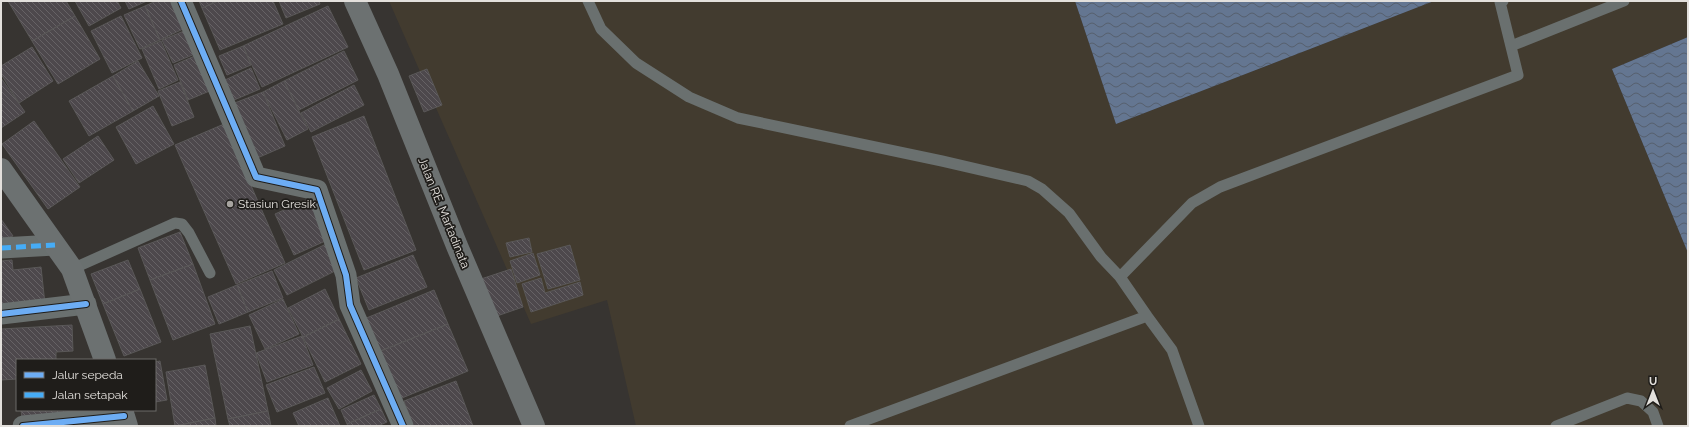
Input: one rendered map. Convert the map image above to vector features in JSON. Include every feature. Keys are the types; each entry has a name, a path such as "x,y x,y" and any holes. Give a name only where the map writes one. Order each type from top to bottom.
{"main road":[{"name":"Jalan RE. Martadinata","path":"355,1 388,74 457,246 534,426"},
{"path":"1,169 72,269 86,304 105,359"}],"street":[{"path":"181,1 256,177 317,190 346,275 350,305 403,426"},
{"path":"1,248 55,246"},
{"path":"1,314 86,304"},
{"path":"23,426 125,418"}],"lane":[{"path":"588,1 601,29 636,63 689,97 738,118 942,161 1028,181 1042,189 1069,213 1101,257 1120,277 1146,316 1172,350 1199,426"},
{"path":"1120,277 1192,203 1220,187 1518,75 1500,2 1503,1"},
{"path":"1511,46 1624,1"},
{"path":"72,269 175,223 182,224 190,233 210,273"},
{"path":"850,426 1146,316"},
{"path":"1556,426 1627,398 1641,401 1653,412 1658,426"}],"shaded area":[{"path":"389,1 1075,1 1116,124 1434,1 1688,1 1688,37 1612,69 1688,253 1688,426 636,426 607,300 531,324"}],"water":[{"path":"1075,1 1434,1 1116,124"},
{"path":"1688,37 1688,253 1612,69"}],"building":[{"path":"8,1 66,1 75,16 32,41"},
{"path":"75,1 117,1 121,8 89,26"},
{"path":"125,1 147,1 129,9"},
{"path":"156,1 170,1 183,29 160,40 145,6"},
{"path":"199,1 218,1 202,8"},
{"path":"218,1 273,1 283,24 220,50 202,8"},
{"path":"279,1 319,1 320,4 286,18"},
{"path":"145,6 160,40 140,49 124,15"},
{"path":"328,6 348,47 262,87 243,46"},
{"path":"75,16 100,59 58,84 32,41"},
{"path":"121,16 142,58 112,73 91,31"},
{"path":"184,31 195,54 173,63 162,40"},
{"path":"161,41 178,80 159,89 142,49"},
{"path":"243,46 251,65 227,75 219,56"},
{"path":"32,47 53,81 19,103 1,74 1,66"},
{"path":"344,51 358,80 299,110 284,81"},
{"path":"197,55 212,90 188,100 174,65"},
{"path":"138,61 159,96 133,111 113,76"},
{"path":"251,68 260,89 234,100 225,80"},
{"path":"427,69 442,105 424,112 409,76"},
{"path":"113,76 133,111 89,136 69,101"},
{"path":"1,78 25,112 1,128"},
{"path":"284,81 308,129 287,140 263,92"},
{"path":"180,82 194,117 172,126 158,91"},
{"path":"354,85 364,105 311,132 301,113"},
{"path":"263,92 285,146 255,159 232,104"},
{"path":"153,106 174,144 136,164 116,127"},
{"path":"364,116 416,250 364,270 312,137"},
{"path":"34,121 80,187 48,209 2,144"},
{"name":"Stasiun Gresik","path":"224,124 285,263 236,284 175,145"},
{"path":"98,136 114,160 79,183 63,159"},
{"path":"313,197 332,238 294,255 275,214"},
{"path":"1,219 13,236 1,239"},
{"path":"180,232 193,264 150,280 138,248"},
{"path":"529,238 532,252 510,257 506,243"},
{"path":"326,244 339,269 287,295 274,270"},
{"path":"570,245 580,280 548,289 537,254"},
{"path":"533,253 540,275 517,283 510,261"},
{"path":"413,255 427,287 369,310 356,278"},
{"path":"12,260 13,270 41,267 45,304 1,309 1,261"},
{"path":"128,260 140,289 103,304 91,274"},
{"path":"193,264 215,324 173,340 150,280"},
{"path":"511,269 523,307 494,317 481,279"},
{"path":"272,271 283,298 248,312 237,285"},
{"path":"541,278 545,293 580,282 583,295 531,312 522,284"},
{"path":"237,285 248,312 219,324 208,297"},
{"path":"140,289 161,342 124,356 103,304"},
{"path":"325,289 339,319 303,337 288,308"},
{"path":"434,290 448,324 378,352 364,319"},
{"path":"283,299 299,334 265,349 249,315"},
{"path":"339,319 361,364 325,382 303,337"},
{"path":"448,324 468,371 397,400 378,352"},
{"path":"72,325 73,351 56,352 56,359 16,359 16,379 1,380 1,329"},
{"path":"250,326 268,411 228,419 210,334"},
{"path":"302,336 313,365 267,382 256,353"},
{"path":"160,361 167,400 156,402 156,362"},
{"path":"205,365 215,418 175,426 166,372"},
{"path":"314,367 325,393 277,412 266,385"},
{"path":"361,370 372,391 339,409 327,388"},
{"path":"456,381 473,426 413,426 404,401"},
{"path":"374,395 381,409 347,424 341,410"},
{"path":"328,398 340,426 299,426 293,413"},
{"path":"381,409 387,422 378,426 348,426 347,424"},
{"path":"21,411 93,411 23,426"},
{"path":"268,411 271,426 230,426 228,419"},
{"path":"215,418 216,426 175,426"}],"marked path":[{"path":"1,248 55,245"}],"cycle path":[{"path":"181,1 256,177 317,190 346,275 350,305 403,426"},
{"path":"1,314 86,304"},
{"path":"23,426 124,416"}],"place":[{"name":"Stasiun Gresik","path":"230,204"}]}
